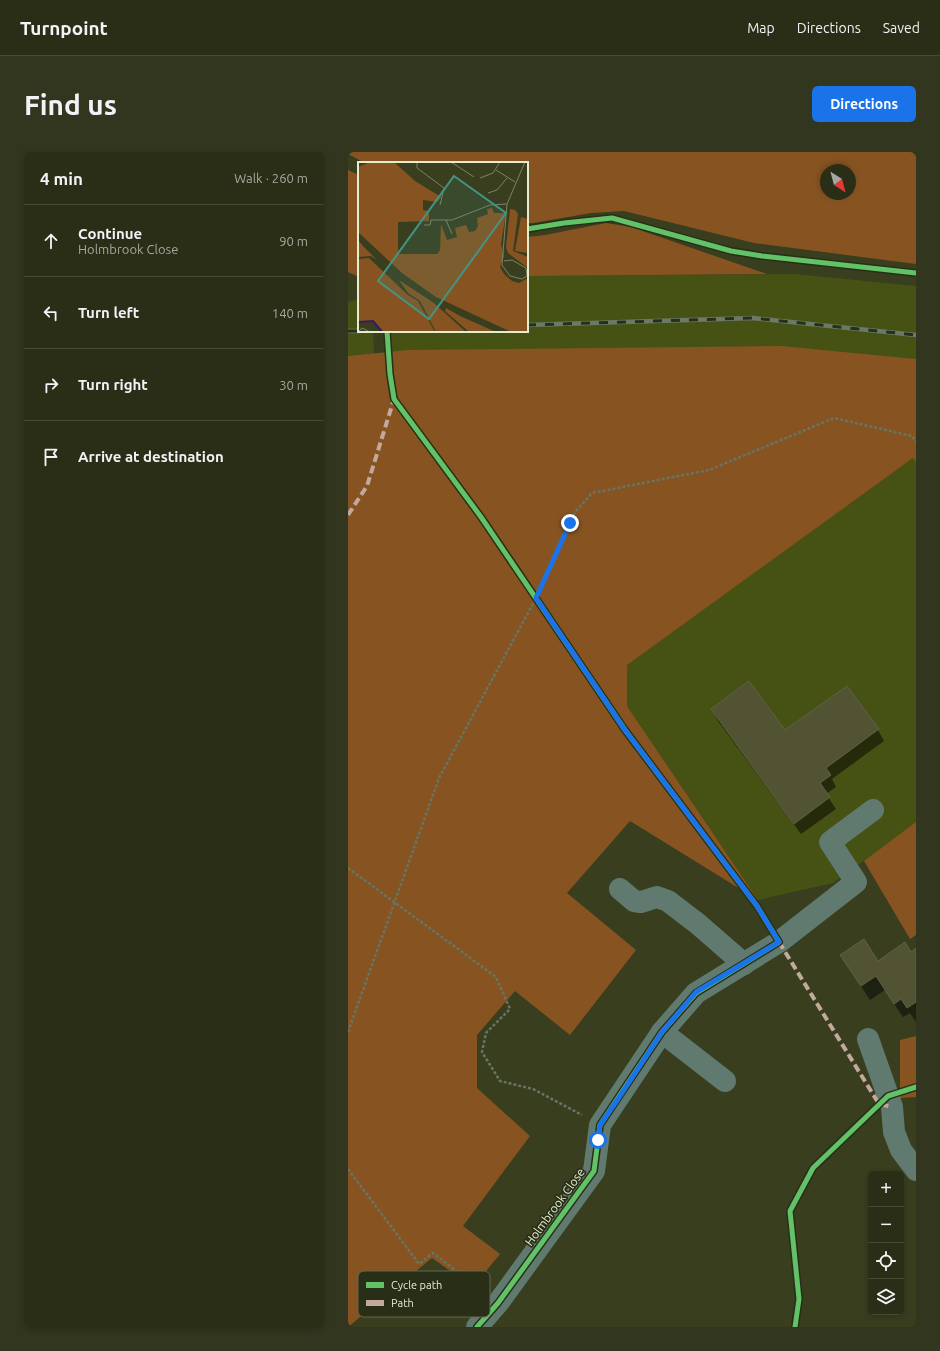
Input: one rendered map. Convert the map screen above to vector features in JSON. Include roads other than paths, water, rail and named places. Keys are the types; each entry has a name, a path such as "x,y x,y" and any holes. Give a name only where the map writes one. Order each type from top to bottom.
{"street":[{"name":"Holmbrook Close","path":"490,1312 594,1171 600,1125 662,1032 696,992 779,942 856,882 830,842 873,810"},
{"path":"620,889 634,901 641,902 657,897 668,902 698,924 744,964"},
{"path":"662,1032 725,1081"},
{"path":"868,1039 892,1107 894,1132 901,1150 916,1170"},
{"name":"Holmbrook Close","path":"477,1327 486,1317"}],"railway":[{"path":"528,325 753,318 916,335"},
{"path":"348,331 358,331"}]}
